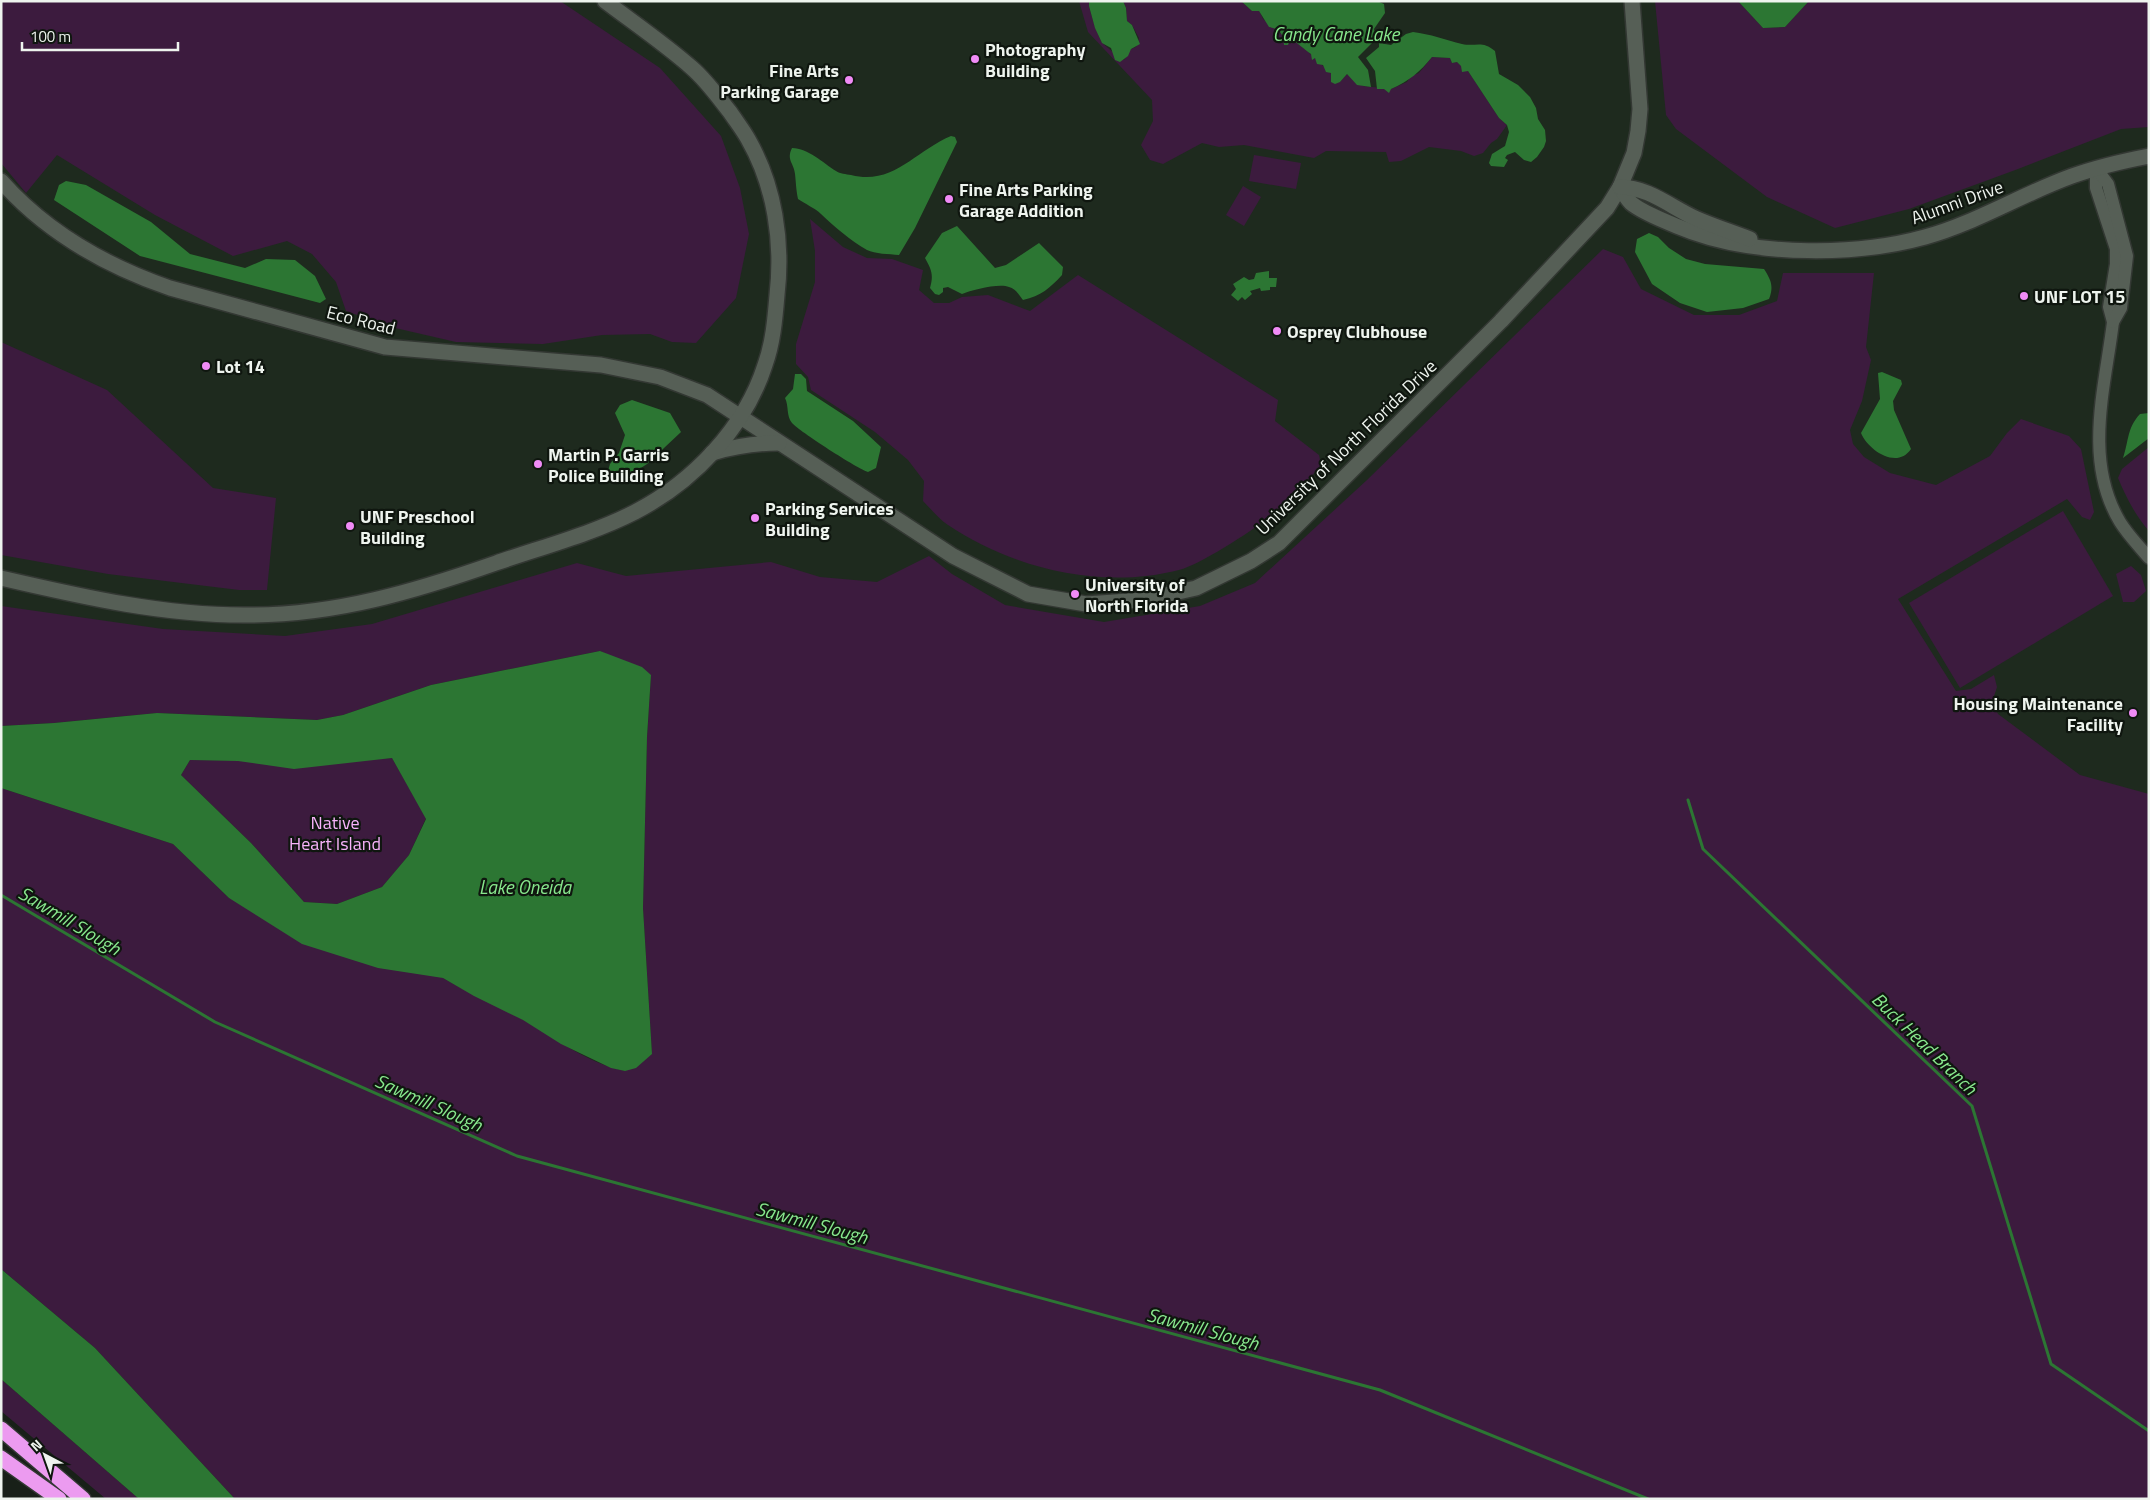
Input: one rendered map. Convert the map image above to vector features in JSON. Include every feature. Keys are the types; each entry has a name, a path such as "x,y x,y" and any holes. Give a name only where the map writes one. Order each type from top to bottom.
{"highway":[{"path":"1,1430 83,1499"},
{"path":"1,1458 59,1499"}],"street":[{"path":"1,587 76,595 168,610 249,615 323,609 387,598 434,584 614,522 665,494 712,453 739,417 757,388 766,363 773,334 780,274 777,219 767,181 748,138 714,91 675,54 605,1"},
{"name":"University of North Florida Drive","path":"739,417 953,556 1028,594 1086,604 1143,600 1196,588 1251,561 1279,543 1512,310 1605,210 1620,187 1634,153 1640,109 1632,1"},
{"name":"Alumni Drive","path":"1620,187 1644,190 1696,218 1772,248 1819,250 1869,248 1925,237 1978,217 2070,177 2096,168 2149,156"},
{"path":"2096,168 2096,188 2116,249 2116,264 2109,307 2113,322 2098,432 2100,468 2105,488 2120,522 2149,558"},
{"name":"Eco Road","path":"1,181 47,224 84,250 137,277 170,288 385,347 601,365 644,373 707,395 739,417"},
{"path":"712,453 734,446 779,443"},
{"path":"1,578 76,595"}],"shaded area":[{"name":"University of North Florida","path":"1,1 2149,1 2149,1499 1,1186"}],"green space":[{"path":"1,1 560,1 660,68 721,136 740,188 749,234 736,298 696,343 672,342 650,334 602,335 543,344 456,342 391,327 346,311 336,282 312,254 287,241 233,256 155,215 57,155 26,193 1,163"},
{"path":"1079,1 1089,1 1090,10 1102,42 1124,60 1131,49 1136,47 1139,38 1132,25 1127,21 1126,8 1123,1 1241,1 1252,11 1259,10 1263,19 1282,34 1285,45 1289,39 1300,44 1340,82 1347,74 1363,86 1391,89 1407,82 1411,76 1419,73 1432,57 1450,58 1452,63 1457,62 1468,71 1499,118 1507,125 1497,139 1483,153 1474,156 1461,151 1429,147 1401,161 1389,162 1386,152 1326,151 1314,158 1244,145 1219,147 1202,143 1163,164 1150,160 1141,145 1153,121 1152,100 1088,32"},
{"path":"1655,1 1738,1 1763,28 1785,27 1809,1 2149,1 2149,127 2121,129 1909,209 1835,228 1767,197 1676,129 1666,115"},
{"path":"1254,155 1301,163 1296,189 1249,181"},
{"path":"1243,186 1261,197 1244,226 1226,215"},
{"path":"810,219 843,247 867,258 892,259 923,270 919,290 934,303 949,303 962,297 988,295 1030,311 1078,275 1278,400 1275,421 1319,455 1321,465 1287,502 1261,523 1203,560 1179,570 1149,576 1119,578 1089,576 1059,572 1001,553 974,540 938,517 923,501 924,481 908,460 875,432 811,390 808,377 796,364 796,344 815,282 815,251"},
{"path":"1603,249 1623,257 1641,289 1694,315 1739,315 1777,301 1783,273 1874,273 1866,347 1871,360 1862,401 1850,430 1853,444 1864,457 1890,473 1936,485 1990,456 2007,433 2021,419 2069,436 2081,449 2094,512 2090,520 2082,517 2067,499 1898,599 1956,691 1971,689 1994,675 1997,687 1992,702 1998,714 2080,775 2149,794 2149,1499 235,1499 95,1348 1,1269 1,788 173,844 229,898 443,978 522,1019 597,1062 625,1071 652,1054 643,908 647,737 651,675 600,651 431,685 343,715 317,720 157,713 1,726 1,606 163,629 285,636 372,624 577,563 626,576 771,562 820,577 877,582 929,556 952,574 1005,605 1104,622 1200,606 1255,583 1367,480"},
{"path":"1,342 107,390 213,488 276,498 267,590 239,590 108,574 1,555"},
{"path":"2149,447 2149,531 2131,506 2118,478 2122,469"},
{"path":"2063,511 2113,596 1960,688 1909,603"},
{"path":"2131,566 2141,575 2146,591 2134,602 2123,602 2116,574"},
{"name":"Native Heart Island","path":"392,758 426,818 409,855 382,887 337,904 304,902 251,843 181,775 190,760 352,761"},
{"path":"1,1379 139,1499 106,1499 1,1411"}],"water":[{"path":"1089,1 1123,1 1126,8 1127,21 1132,25 1140,44 1131,49 1128,56 1120,62 1115,60 1111,48 1102,43 1095,28"},
{"name":"Candy Cane Lake","path":"1241,1 1377,1 1384,4 1385,13 1374,29 1376,39 1358,57 1368,70 1371,87 1357,85 1347,74 1340,82 1335,84 1331,82 1331,73 1326,72 1323,65 1317,64 1315,58 1312,60 1311,54 1290,39 1288,45 1284,45 1279,31 1269,27 1259,11 1252,11"},
{"path":"1738,1 1809,1 1785,27 1763,28"},
{"path":"1413,32 1467,45 1483,45 1495,51 1499,74 1518,85 1530,97 1536,108 1538,119 1545,130 1546,141 1537,157 1531,162 1524,160 1515,152 1507,155 1505,158 1508,160 1504,167 1491,166 1489,163 1492,154 1505,146 1509,132 1507,125 1499,118 1468,71 1462,72 1461,66 1457,62 1452,63 1450,58 1432,57 1414,76 1391,89 1389,93 1384,89 1377,89 1375,71 1366,58 1379,47 1379,43 1391,45 1406,34"},
{"path":"951,136 955,137 957,142 915,228 899,255 867,250 843,234 816,210 798,199 794,170 790,159 792,148 810,153 839,173 866,177 879,176 892,171"},
{"path":"66,181 86,185 151,222 190,254 245,268 266,259 295,260 315,276 326,299 320,303 140,256 54,200 59,185"},
{"path":"957,226 995,268 1006,265 1039,243 1063,267 1062,275 1045,291 1023,300 1014,289 1005,286 986,288 962,294 948,287 943,288 943,292 939,295 935,294 930,288 931,272 925,258 942,233"},
{"path":"1649,233 1658,237 1669,248 1686,259 1705,264 1764,269 1771,283 1769,299 1743,308 1707,312 1680,303 1652,284 1635,252 1637,239"},
{"path":"1269,271 1269,278 1277,278 1276,287 1270,287 1270,290 1261,291 1260,288 1250,291 1252,294 1245,300 1242,297 1238,301 1231,295 1236,289 1233,284 1244,277 1249,280 1254,279 1256,273"},
{"path":"1882,372 1901,380 1902,384 1893,401 1894,410 1911,449 1905,455 1898,458 1891,458 1876,451 1861,433 1880,399 1878,373"},
{"path":"795,374 801,374 806,379 807,391 853,421 881,447 876,468 868,472 862,469 816,441 792,423 785,398 793,389"},
{"path":"632,400 670,413 681,432 647,464 621,481 615,480 608,471 610,464 619,453 625,435 615,413 620,405"},
{"path":"2149,413 2149,438 2123,458 2133,424 2140,414"},
{"name":"Lake Oneida","path":"600,651 642,667 651,675 647,737 643,908 652,1054 636,1068 625,1071 611,1068 561,1044 523,1020 474,996 443,978 378,968 302,944 229,898 173,844 1,788 1,726 157,713 317,720 343,715 431,685","holes":["392,758 426,819 409,855 382,887 337,904 304,902 251,843 181,775 190,760 238,761 294,769"]},
{"path":"1,1269 95,1348 235,1499 139,1499 1,1379"}],"waterway":[{"name":"Buck Head Branch","path":"1688,800 1703,849 1972,1106 2051,1364 2149,1431"},
{"name":"Sawmill Slough","path":"1,895 215,1022 517,1156 1380,1390 1648,1499"}],"place":[{"name":"Photography Building","path":"975,59"},
{"name":"Fine Arts Parking Garage","path":"849,80"},
{"name":"Fine Arts Parking Garage Addition","path":"949,199"},
{"name":"UNF LOT 15","path":"2024,296"},
{"name":"Osprey Clubhouse","path":"1277,331"},
{"name":"Lot 14","path":"206,366"},
{"name":"Martin P. Garris Police Building","path":"538,464"},
{"name":"Parking Services Building","path":"755,518"},
{"name":"UNF Preschool Building","path":"350,526"},
{"name":"University of North Florida","path":"1075,594"},
{"name":"Housing Maintenance Facility","path":"2133,713"}]}
